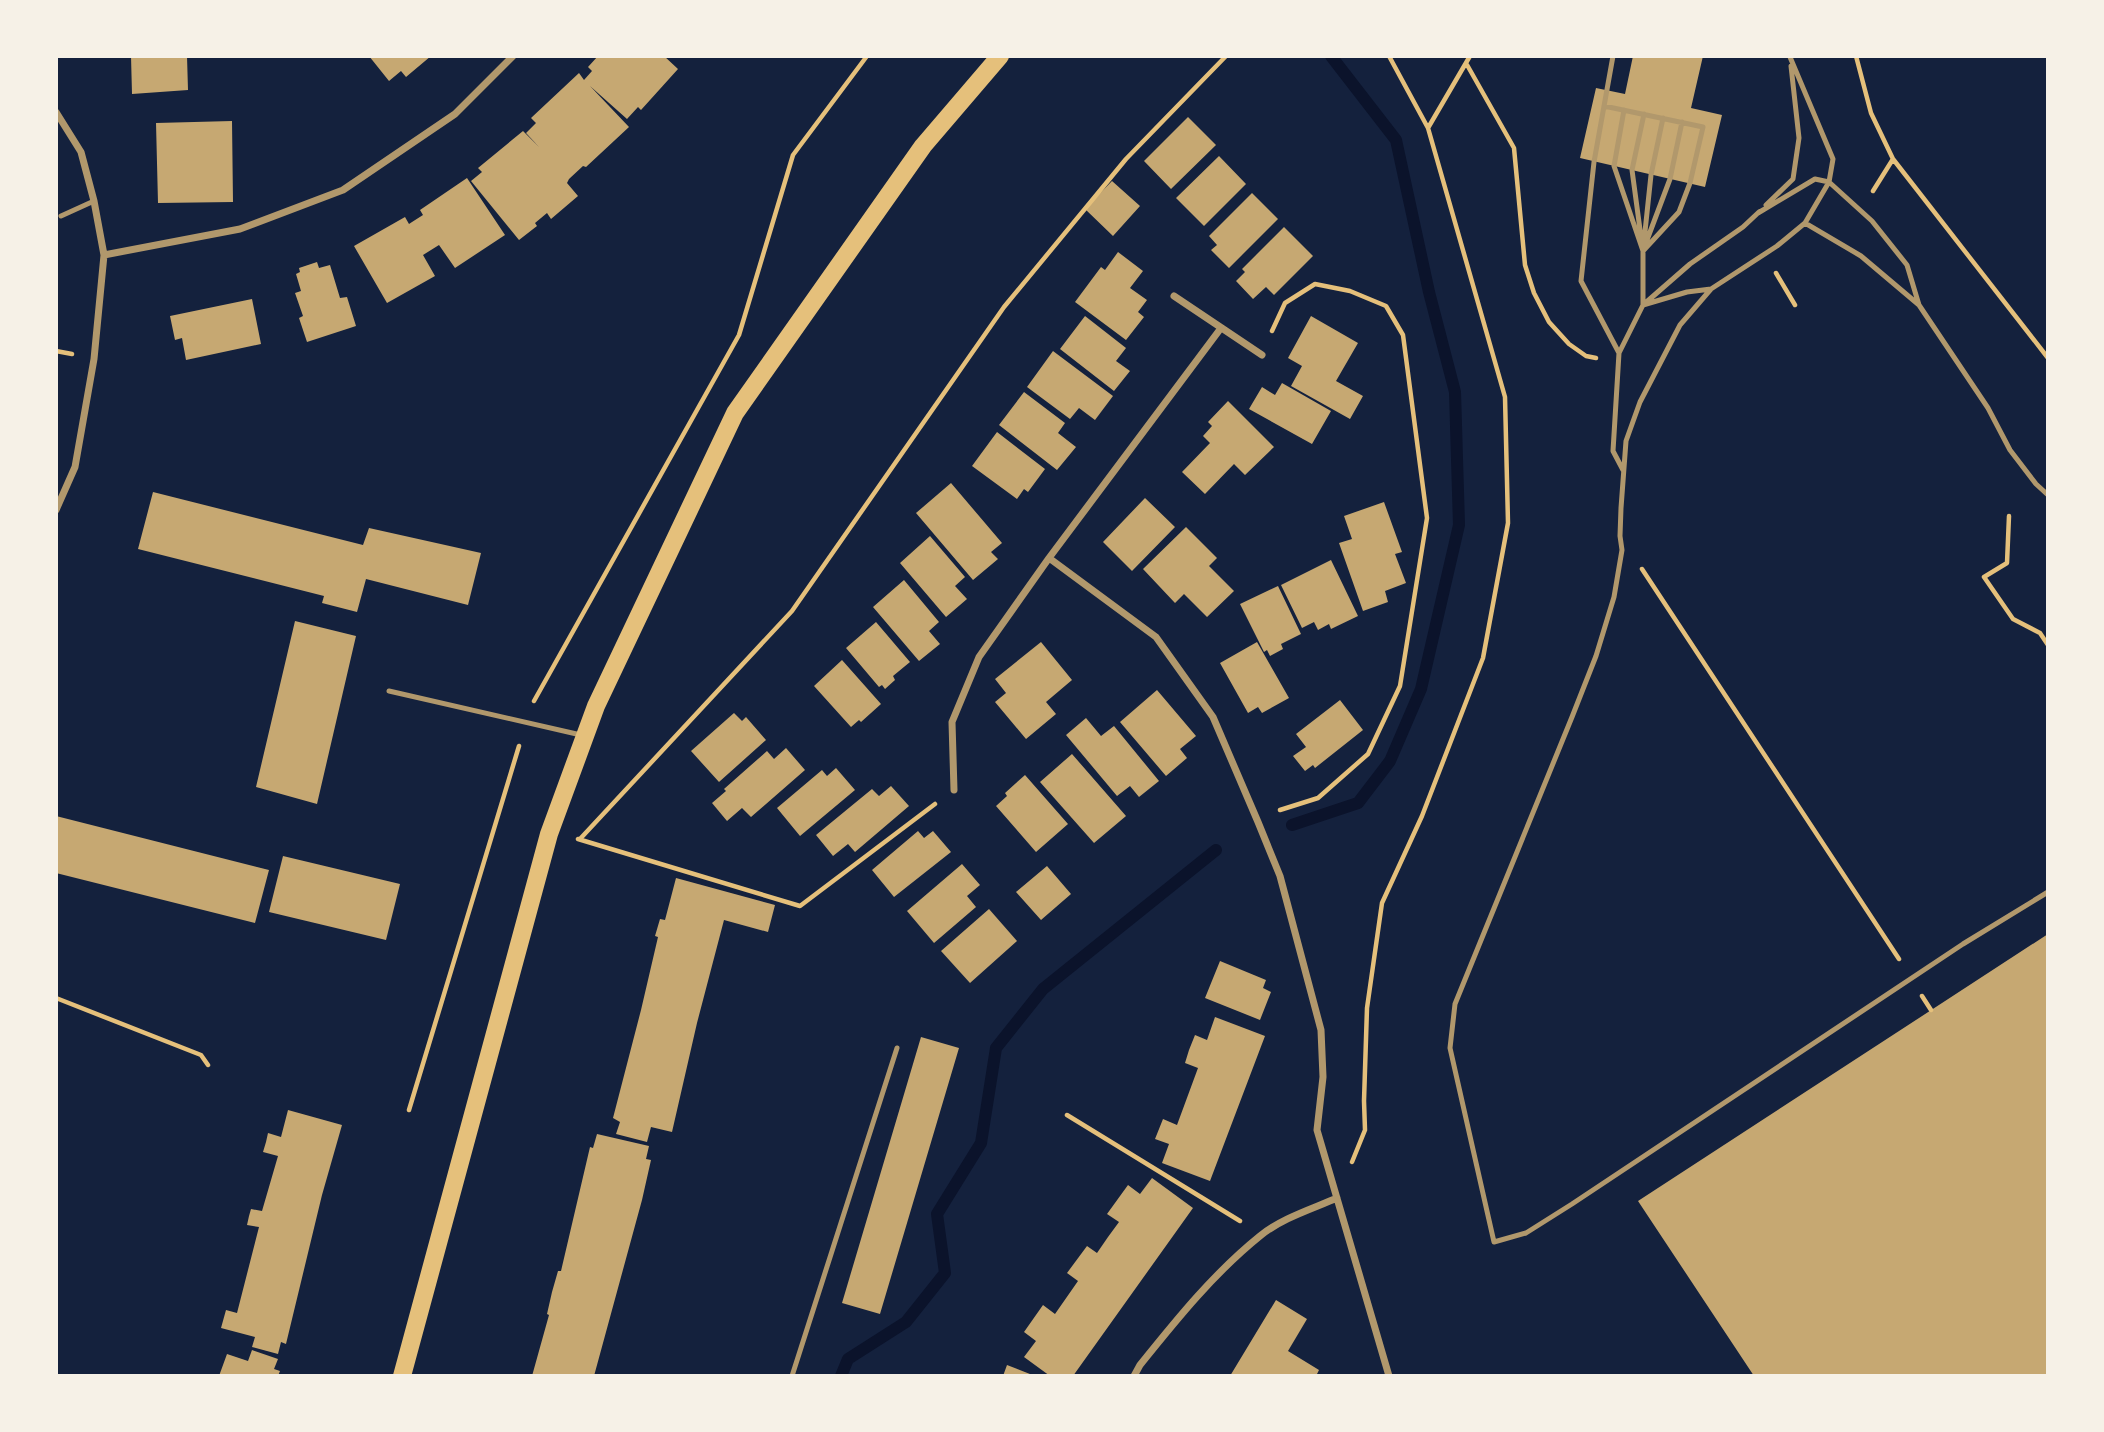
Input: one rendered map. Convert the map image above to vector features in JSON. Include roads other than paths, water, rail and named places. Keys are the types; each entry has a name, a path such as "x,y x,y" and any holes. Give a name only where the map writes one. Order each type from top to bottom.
{"main road":[{"path":"402,1376 549,834 596,706 735,413 923,146 1000,56"}],"street":[{"path":"104,255 240,229 343,190 455,114 513,56"},
{"path":"56,112 81,152 104,255 94,359 75,467 56,510"},
{"path":"1174,296 1259,352"},
{"path":"954,790 952,722 979,657 1049,558 1221,328"},
{"path":"1049,558 1156,637 1213,717 1257,820 1280,876 1321,1030 1323,1077 1317,1130 1389,1376"},
{"path":"1134,1376 1196,1296 1262,1234 1338,1198"}],"lane":[{"path":"1613,56 1594,162 1581,281 1619,353"},
{"path":"1790,57 1833,159 1829,182 1805,223 1777,246 1711,289 1680,325 1640,402 1626,441 1620,536 1622,550 1615,597 1596,656 1563,740 1455,1004 1450,1048 1494,1242 1526,1233 1572,1204 2048,892"},
{"path":"1624,472 1613,451 1619,353 1643,305 1690,264 1743,226 1793,179 1799,138 1790,57"},
{"path":"1604,106 1703,127 1690,183 1679,212 1643,251"},
{"path":"1624,110 1614,166 1643,251"},
{"path":"1643,251 1632,170 1644,114"},
{"path":"1643,305 1643,251 1651,175 1663,118"},
{"path":"1643,251 1670,179 1682,122"},
{"path":"1758,213 1815,178 1829,182 1872,221 1907,265 1919,305"},
{"path":"61,216 94,201"},
{"path":"1805,223 1861,256 1919,305 1987,408 2010,450 2048,495"},
{"path":"1643,305 1687,292 1711,289"},
{"path":"390,691 585,736"},
{"path":"792,1376 897,1048"}],"waterway":[{"path":"1292,825 1358,803 1390,761 1421,689 1459,525 1455,392 1429,292 1396,140 1331,56"},
{"path":"841,1376 848,1359 906,1322 945,1273 937,1214 981,1143 996,1048 1043,989 1216,850"}]}
